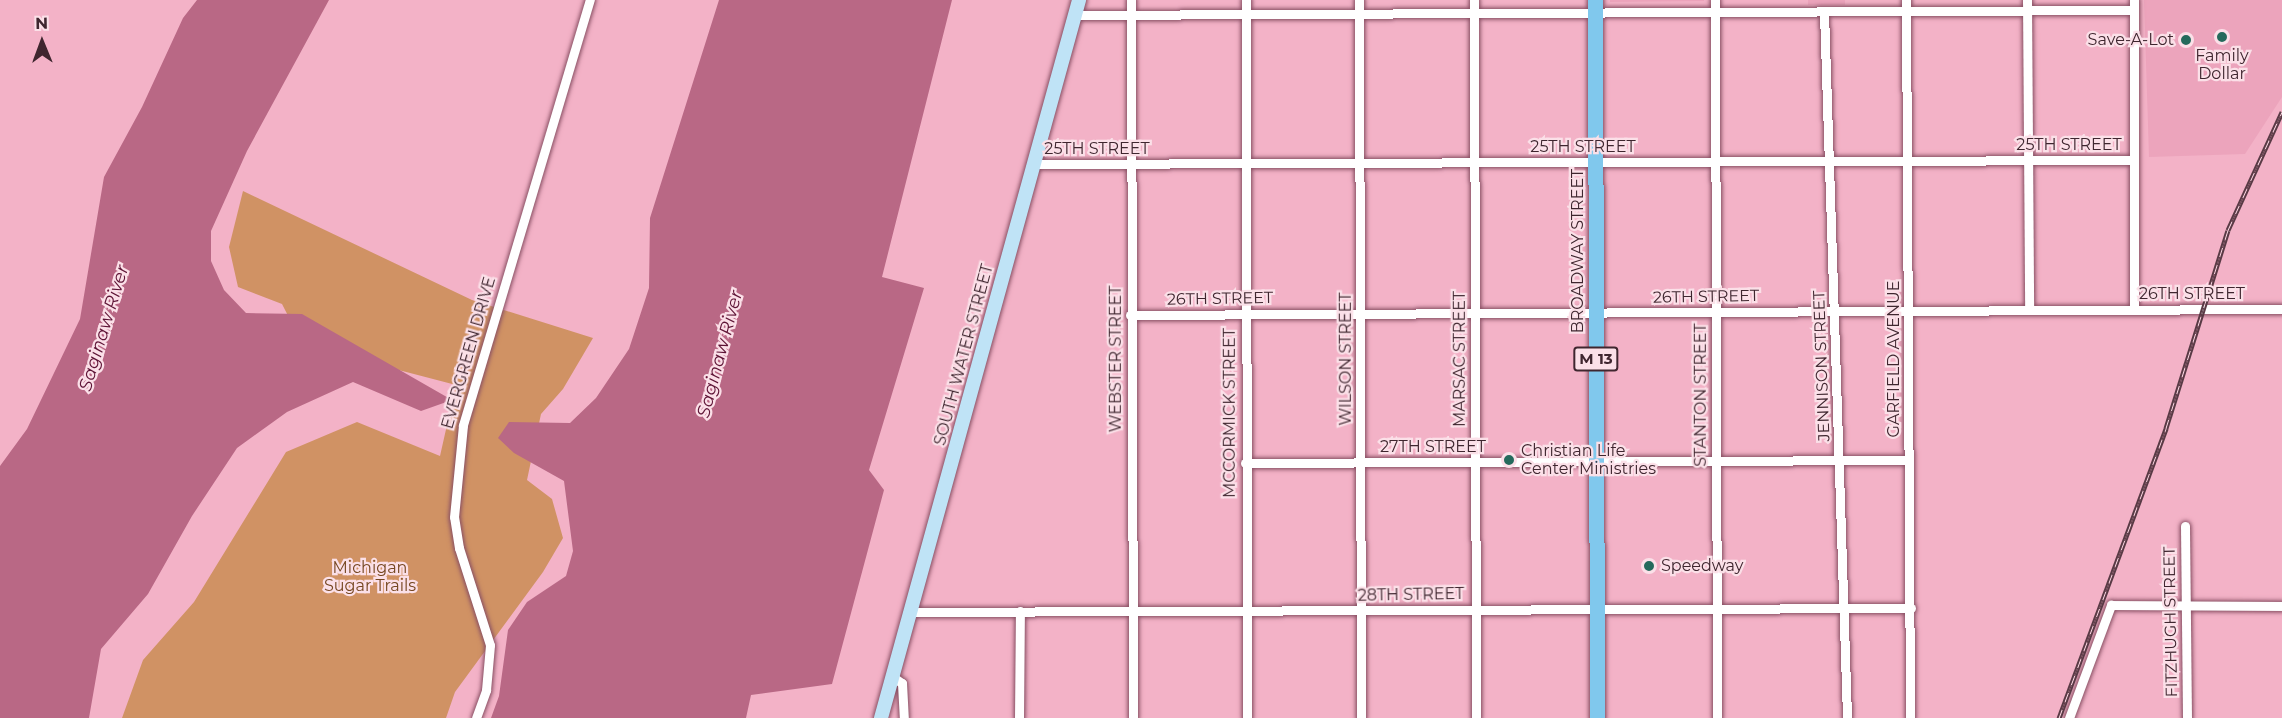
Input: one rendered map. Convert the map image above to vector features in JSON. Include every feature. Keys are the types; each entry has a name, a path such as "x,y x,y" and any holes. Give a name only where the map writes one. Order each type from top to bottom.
{"main road":[{"name":"BROADWAY STREET","path":"1595,7 1597,718"}],"street":[{"name":"EVERGREEN DRIVE","path":"476,718 486,690 490,645 459,549 454,517 463,425 590,0"},
{"name":"SOUTH WATER STREET","path":"881,718 1079,0"},
{"name":"WEBSTER STREET","path":"1131,0 1130,315 1133,718"},
{"name":"MCCORMICK STREET","path":"1246,0 1247,718"},
{"name":"WILSON STREET","path":"1359,0 1361,718"},
{"name":"MARSAC STREET","path":"1474,0 1476,718"},
{"name":"STANTON STREET","path":"1715,0 1717,718"},
{"name":"GARFIELD AVENUE","path":"1906,0 1909,161 1910,718"},
{"path":"2027,0 2029,309"},
{"path":"2134,0 2134,309"},
{"path":"1075,15 1474,13 1595,7 1715,12 2134,10"},
{"name":"JENNISON STREET","path":"1824,12 1847,718"},
{"name":"25TH STREET","path":"1033,164 2134,160"},
{"name":"26TH STREET","path":"1130,315 2282,309"},
{"name":"27TH STREET","path":"1245,463 1909,460"},
{"name":"FITZHUGH STREET","path":"2185,526 2183,606 2187,718"},
{"path":"2069,718 2111,605 2282,606"},
{"name":"28TH STREET","path":"911,612 1911,608"},
{"path":"1019,718 1020,612"},
{"path":"893,677 902,683 904,718"}],"shaded area":[{"path":"1610,0 1704,0 1704,1 1610,2"},
{"path":"1808,0 1845,0 1845,5 1808,5"},
{"path":"2144,0 2282,0 2282,97 2245,154 2149,157"}],"green space":[{"name":"Michigan Sugar Trails","path":"243,191 472,300 593,338 563,389 541,414 527,480 552,499 563,538 543,572 455,692 446,718 122,718 143,660 194,602 286,452 357,422 440,456 456,385 303,345 282,304 238,287 229,247"}],"water":[{"name":"Saginaw River","path":"197,0 329,0 247,151 211,231 211,261 224,290 246,313 302,314 452,400 421,411 353,382 287,412 237,448 192,516 148,594 101,649 89,718 0,718 0,466 27,429 80,319 104,177 142,107 183,18"},
{"name":"Saginaw River","path":"719,0 952,0 882,277 924,288 869,470 884,490 832,684 751,695 746,718 491,718 499,696 508,630 527,602 566,576 573,551 564,481 514,453 498,438 509,422 570,423 596,398 629,349 649,288 650,218"}],"railway":[{"path":"2059,718 2166,428 2228,230 2282,112"}],"place":[{"name":"Family Dollar","path":"2222,37"},
{"name":"Save-A-Lot","path":"2186,40"},
{"name":"Christian Life Center Ministries","path":"1509,460"},
{"name":"Speedway","path":"1649,566"}]}
